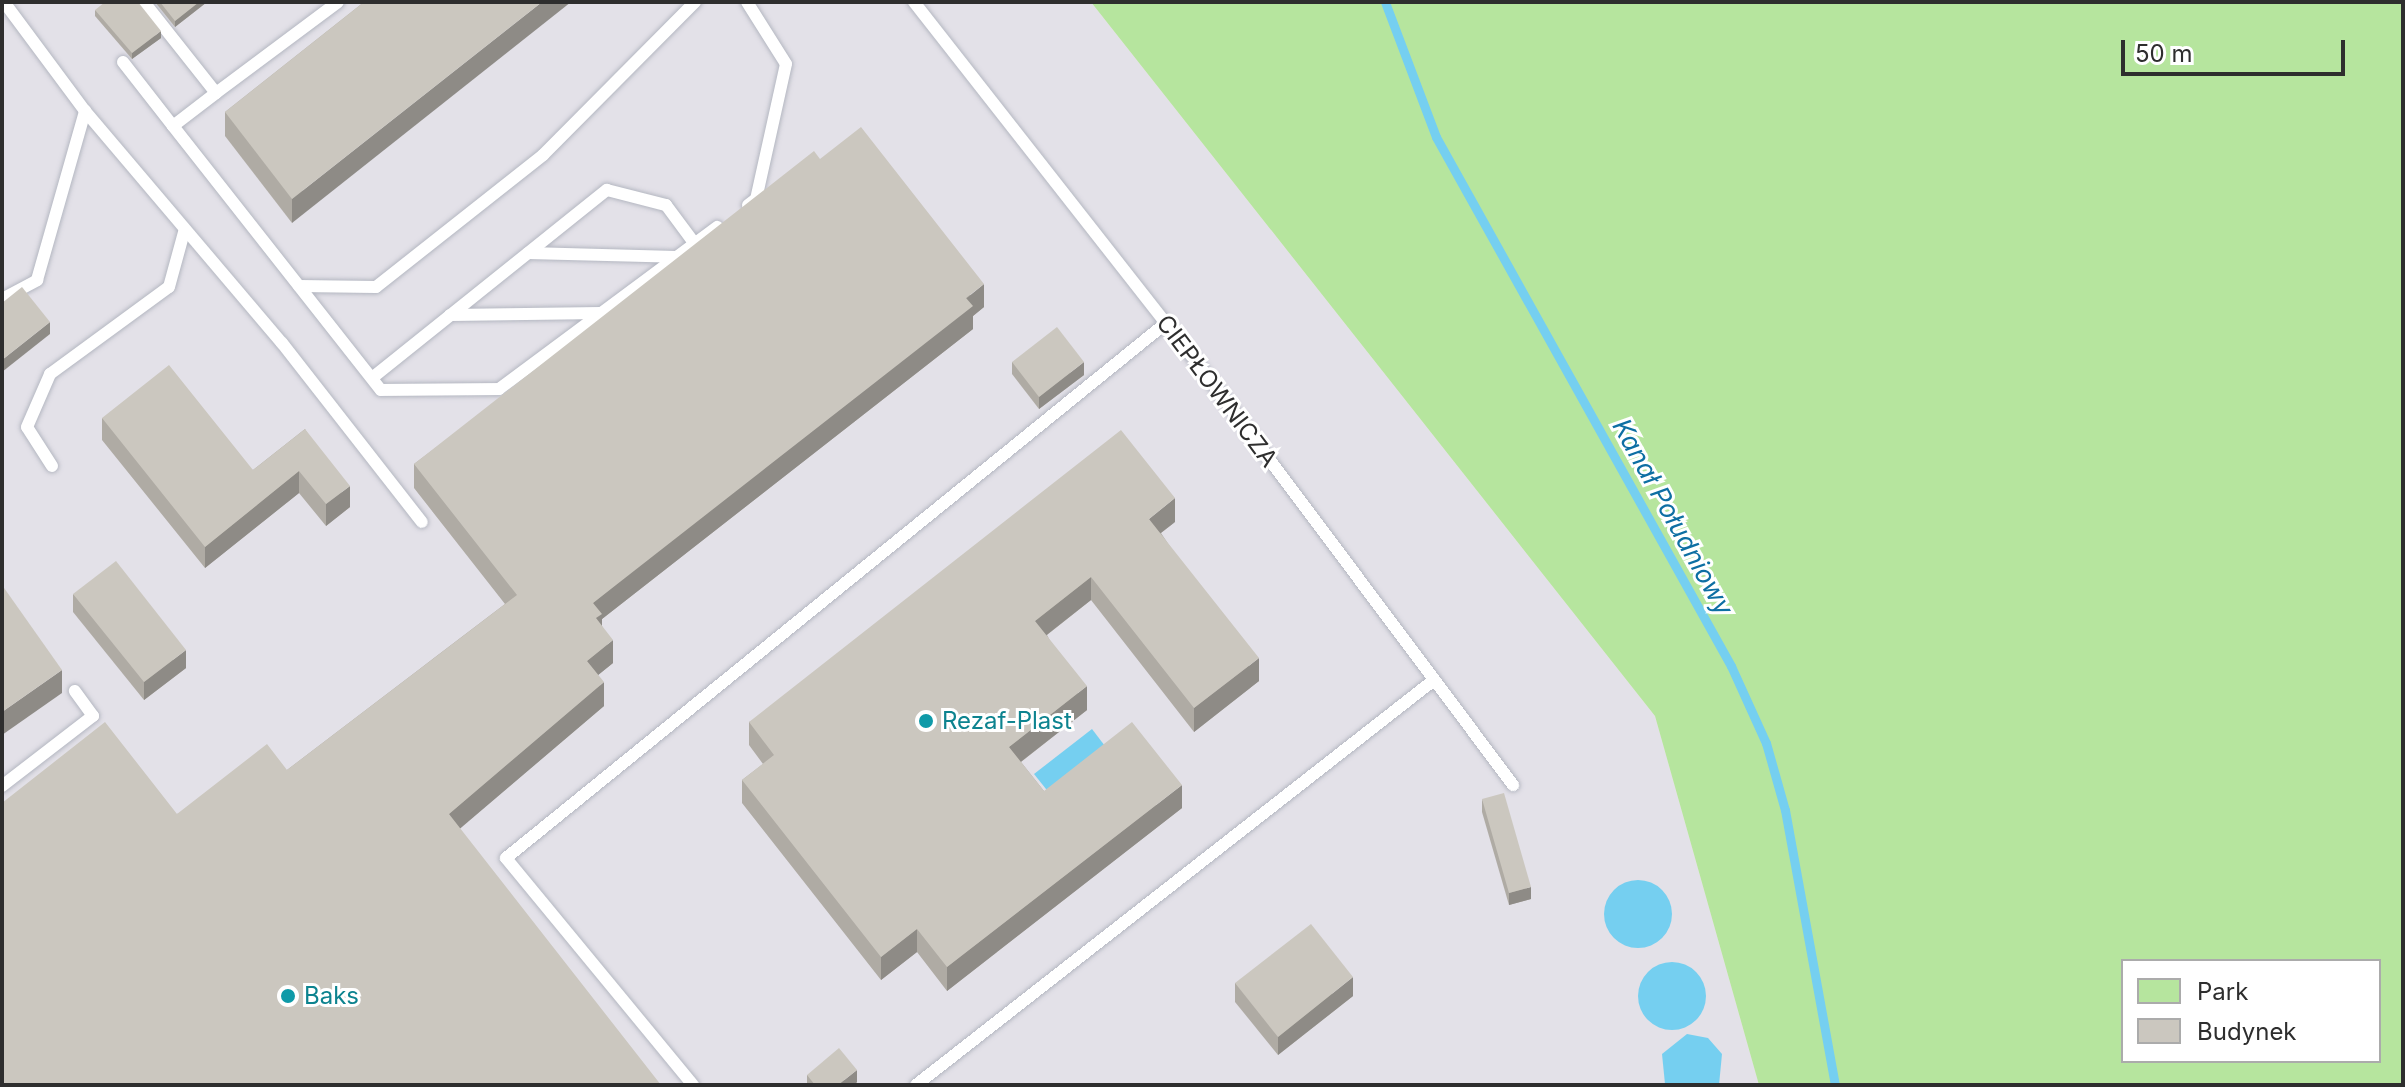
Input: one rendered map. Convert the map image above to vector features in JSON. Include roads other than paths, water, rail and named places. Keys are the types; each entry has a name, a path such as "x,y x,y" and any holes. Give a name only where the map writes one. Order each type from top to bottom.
{"lane":[{"path":"4,2 85,111 184,232 282,343 422,522"},
{"path":"144,2 216,93"},
{"path":"173,126 338,2"},
{"path":"299,286 376,287 543,155 695,2"},
{"path":"123,62 381,390 499,389 756,199 786,64 747,2"},
{"name":"CIEPŁOWNICZA","path":"914,2 1166,323 1513,785"},
{"path":"2,299 37,280 85,111"},
{"path":"372,378 607,190 666,205 695,244"},
{"path":"52,466 27,427 50,374 169,287 184,232"},
{"path":"528,253 677,257"},
{"path":"450,315 601,313"},
{"path":"693,1085 506,858 1166,323"},
{"path":"916,1085 1434,680"},
{"path":"2,786 93,716 75,691"}],"water":[{"path":"1092,729 1108,750 1050,794 1034,774"},
{"path":"1638,880 1662,890 1672,914 1662,938 1638,948 1614,938 1604,914 1614,890"},
{"path":"1672,962 1696,972 1706,996 1696,1020 1672,1030 1648,1020 1638,996 1648,972"},
{"path":"1687,1034 1708,1038 1722,1054 1719,1085 1665,1084 1662,1054"}],"waterway":[{"name":"Kanał Południowy","path":"1385,2 1436,137 1731,666 1766,743 1785,810 1835,1085"}],"place":[{"name":"Rezaf-Plast","path":"926,721"},
{"name":"Baks","path":"288,996"}]}
